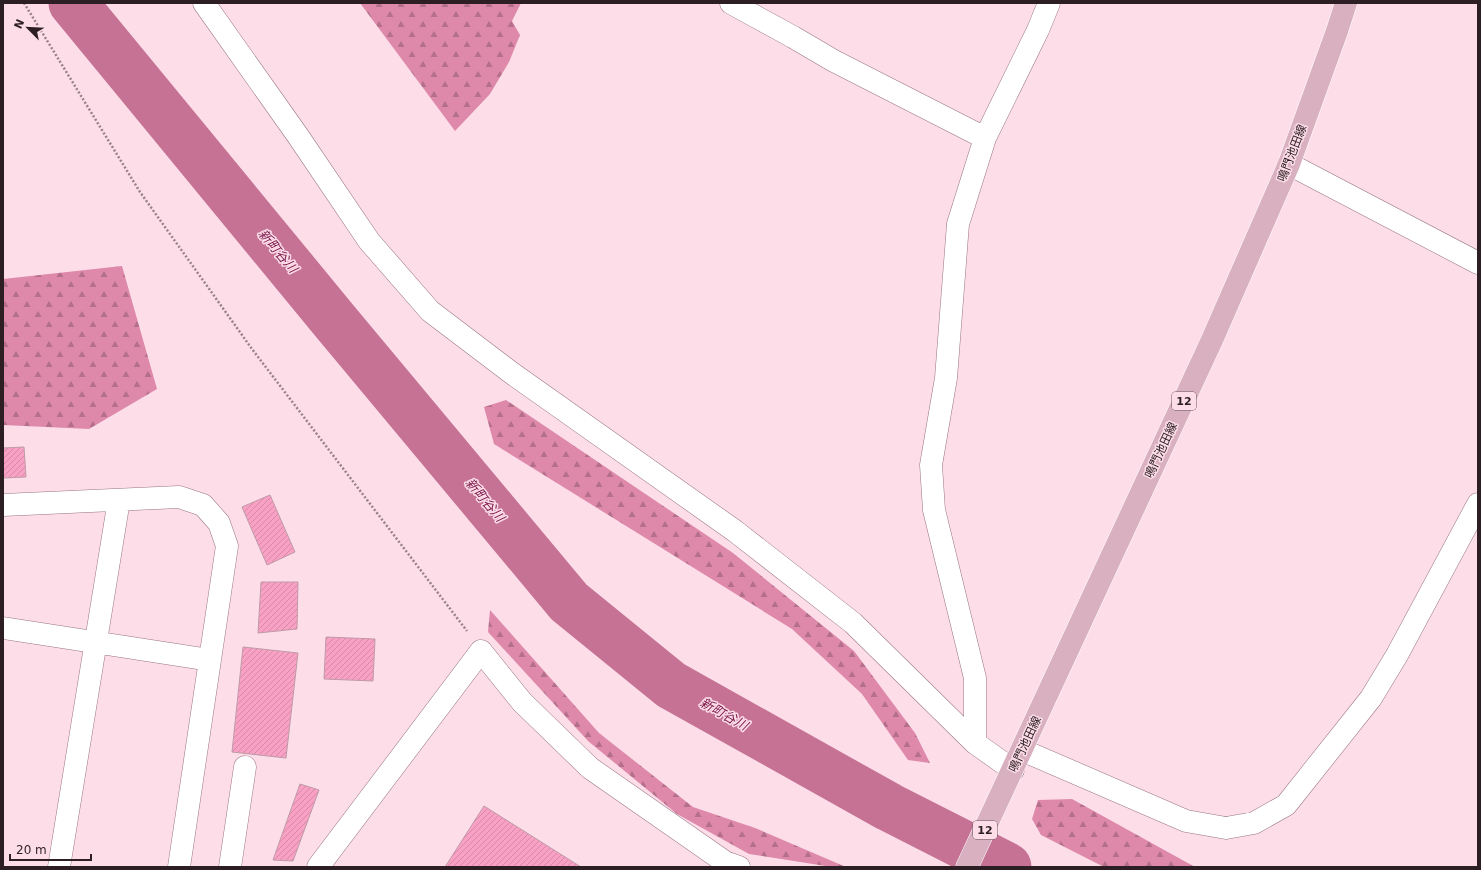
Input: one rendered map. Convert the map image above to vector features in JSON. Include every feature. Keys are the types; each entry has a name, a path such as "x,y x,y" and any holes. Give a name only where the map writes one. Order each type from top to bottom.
{"main road":[{"name":"鳴門池田線","path":"967,867 1212,340 1289,164 1346,3"}],"street":[{"path":"204,3 298,136 369,241 430,311 513,374 735,531 853,623 975,743 1013,770"},
{"path":"731,3 834,61 985,138"},
{"path":"975,743 975,678 934,510 930,465 946,378 958,224 985,138 1038,30 1049,3"},
{"path":"1289,164 1478,263"},
{"path":"3,505 179,497 203,505 219,523 228,546 179,867"},
{"path":"59,867 119,500"},
{"path":"1022,750 1186,821 1226,828 1254,824 1286,805 1371,698 1397,655 1478,504"},
{"path":"3,628 210,660"},
{"path":"318,867 481,651 522,702 590,768 725,862 739,867"},
{"path":"230,867 245,767"}],"path":[{"path":"24,3 140,192 252,349 481,651"}],"green space":[{"path":"360,3 521,3 512,21 520,35 509,62 490,94 455,131"},
{"path":"122,266 157,389 89,429 3,425 3,279"},
{"path":"506,400 733,553 854,651 915,733 930,763 908,760 862,694 792,629 494,444 484,407"},
{"path":"490,610 599,733 693,807 755,828 846,867 832,867 749,854 677,814 588,741 488,632"},
{"path":"1072,799 1195,867 1104,867 1041,835 1032,819 1038,800"}],"building":[{"path":"24,447 26,477 3,478 3,448"},
{"path":"270,495 295,552 267,565 242,507"},
{"path":"261,582 298,582 297,629 258,633"},
{"path":"326,637 375,639 373,681 324,679"},
{"path":"243,647 298,653 286,758 232,752"},
{"path":"300,784 319,790 293,861 273,860"},
{"path":"484,806 581,867 445,867"}],"waterway":[{"name":"新町谷川","path":"73,3 333,319 569,602 671,685 889,807 1007,867"}]}
